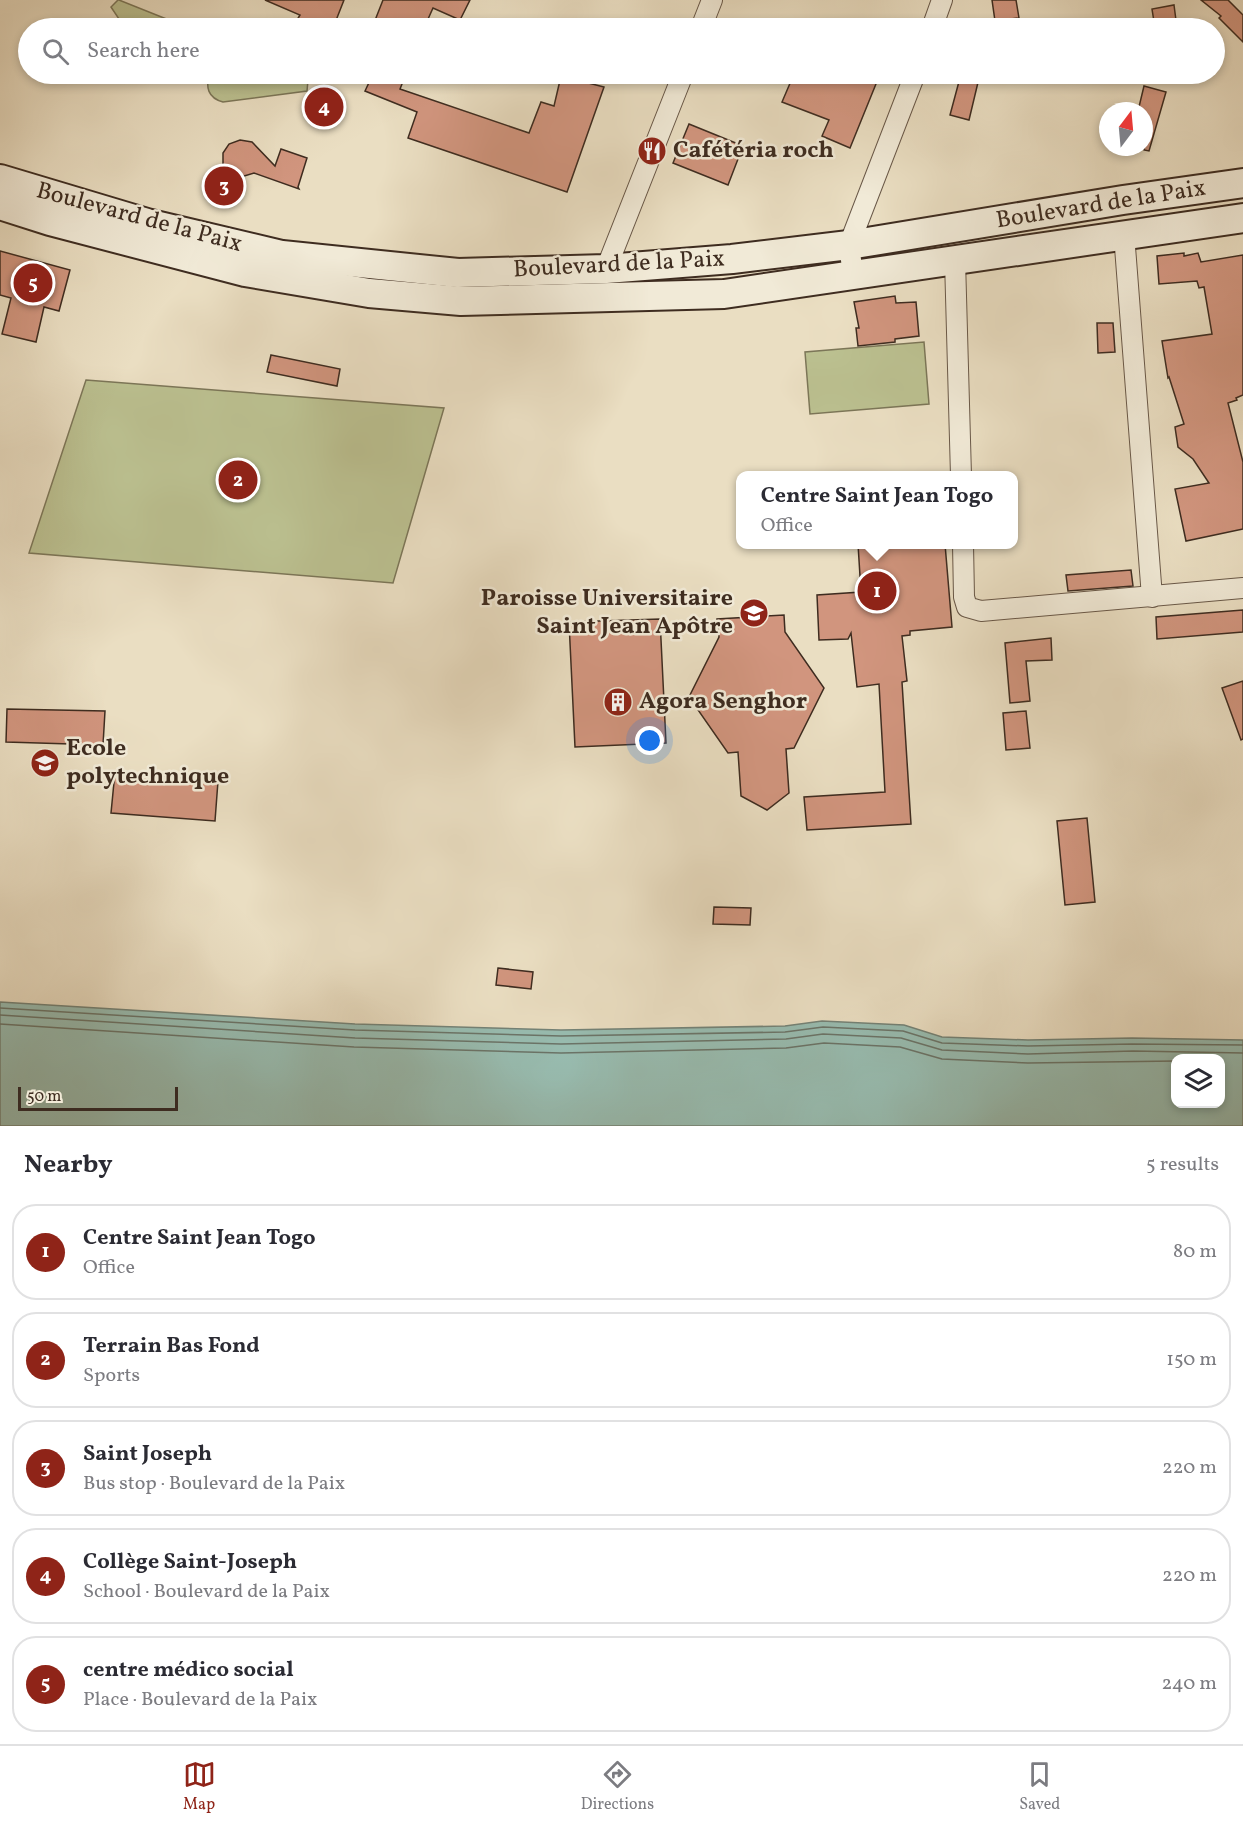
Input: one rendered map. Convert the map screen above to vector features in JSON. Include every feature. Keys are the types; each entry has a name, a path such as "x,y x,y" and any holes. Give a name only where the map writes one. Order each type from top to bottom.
{"main road":[{"name":"Boulevard de la Paix","path":"0,179 147,223 282,255 458,273 606,270 732,259 849,245 1123,200 1243,183"},
{"name":"Boulevard de la Paix","path":"0,205 50,221 245,272 369,293 461,302 724,294 1243,218"}],"street":[{"path":"705,18 712,0"},
{"path":"936,18 942,0"},
{"path":"606,270 679,84"},
{"path":"853,275 849,245 911,84"},
{"path":"1125,234 1152,597"},
{"path":"955,260 961,471"},
{"path":"963,549 964,597 968,608 981,611 1243,588"}],"green space":[{"path":"118,0 164,18 118,18 111,7"},
{"path":"208,84 308,84 307,91 223,102 214,98"},
{"path":"924,342 929,404 810,414 805,352"},
{"path":"86,380 444,408 393,583 29,553"}],"water":[{"path":"0,1002 355,1024 561,1030 785,1026 822,1021 904,1025 942,1037 1028,1040 1132,1038 1243,1040 1243,1126 0,1126"}],"building":[{"path":"265,0 344,0 337,18 298,18 300,15"},
{"path":"383,0 470,0 461,18 456,18 433,8 428,18 376,18"},
{"path":"992,0 1016,0 1019,18 995,18"},
{"path":"1201,0 1228,0 1243,15 1243,42 1225,24 1225,18 1219,18 1221,16"},
{"path":"1174,5 1176,18 1153,18 1152,9"},
{"path":"368,84 402,84 400,89 529,133 541,102 554,106 559,84 592,84 604,87 567,192 408,138 417,112 365,91"},
{"path":"790,84 876,84 850,148 822,136 829,120 782,102"},
{"path":"958,84 978,84 969,120 950,115"},
{"path":"1144,86 1166,92 1153,137 1153,102 1140,102"},
{"path":"689,124 743,146 728,185 673,163"},
{"path":"240,140 252,142 275,166 281,149 307,158 299,189 254,173 241,177 230,174 223,164 223,153 229,144"},
{"path":"0,251 70,270 59,311 44,307 36,342 2,334 11,298 0,295"},
{"path":"1184,253 1184,256 1198,253 1201,262 1243,255 1243,395 1228,403 1243,462 1243,529 1186,541 1175,489 1209,483 1193,459 1178,447 1175,427 1184,424 1168,378 1162,341 1212,334 1204,287 1199,288 1197,281 1159,284 1157,256"},
{"path":"895,296 896,303 916,302 919,336 895,339 895,342 858,346 856,328 859,328 854,302"},
{"path":"1097,323 1113,323 1115,352 1098,353"},
{"path":"271,355 340,369 337,386 267,372"},
{"path":"858,549 945,549 952,627 910,631 910,635 902,636 907,681 902,682 911,824 807,830 804,797 885,792 879,684 857,687 851,633 848,639 819,640 817,595 861,592"},
{"path":"1131,570 1133,586 1068,591 1066,575"},
{"path":"1243,610 1243,632 1157,639 1156,617"},
{"path":"784,615 785,632 824,688 794,748 786,749 789,793 767,810 741,796 738,752 728,753 689,697 719,637 717,619"},
{"name":"Agora Senghor","path":"660,619 666,743 575,747 569,622"},
{"path":"1051,638 1052,660 1026,661 1030,701 1010,703 1005,643"},
{"path":"1243,681 1243,739 1241,740 1222,688"},
{"path":"7,709 105,711 103,745 6,742"},
{"path":"1026,711 1030,748 1006,750 1003,713"},
{"path":"115,772 218,781 215,821 111,813"},
{"path":"1087,818 1095,902 1065,905 1057,821"},
{"path":"714,907 751,908 750,925 713,924"},
{"path":"498,968 533,972 531,989 496,985"}],"place":[{"name":"Collège Saint-Joseph","path":"324,107"},
{"name":"Cafétéria roch","path":"652,151"},
{"name":"Saint Joseph","path":"224,186"},
{"name":"centre médico social","path":"33,283"},
{"name":"Terrain Bas Fond","path":"238,480"},
{"name":"Centre Saint Jean Togo","path":"877,591"},
{"name":"Paroisse Universitaire Saint Jean Apôtre","path":"754,613"},
{"name":"Agora Senghor","path":"618,702"},
{"name":"Ecole polytechnique","path":"45,763"}]}
